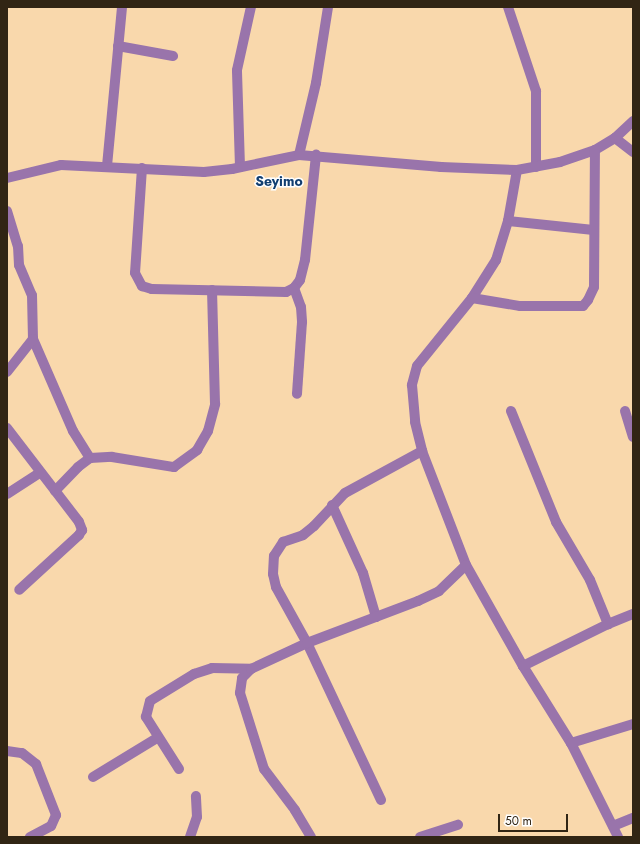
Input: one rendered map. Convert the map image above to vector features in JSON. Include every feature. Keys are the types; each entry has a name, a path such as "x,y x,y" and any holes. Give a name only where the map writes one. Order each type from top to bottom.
{"street":[{"path":"107,166 122,7"},
{"path":"240,167 237,70 250,7"},
{"path":"299,155 319,67 328,7"},
{"path":"508,7 536,91 536,167"},
{"path":"118,46 173,56"},
{"path":"7,178 46,166 107,166 204,172 240,167 299,155 316,154 441,167 517,170 536,167 595,150 615,138 633,121"},
{"path":"615,138 633,152"},
{"path":"472,298 520,306 583,306 594,287 595,150"},
{"path":"142,168 135,273 138,279 147,288 286,292 294,288 300,280 305,260 316,154"},
{"path":"517,170 508,221 496,260 472,298 417,366 412,385 413,405 422,451 466,565 523,666 571,743 618,837"},
{"path":"7,211 18,246 19,266 32,295 34,339 73,431 90,458"},
{"path":"508,221 594,230"},
{"path":"294,288 301,307 302,322 297,394"},
{"path":"55,491 78,467 90,458 112,457 174,467 189,458 203,442 215,404 212,290"},
{"path":"7,372 34,339"},
{"path":"511,411 556,522 590,580 608,624"},
{"path":"625,411 633,437"},
{"path":"7,428 79,522 82,530 79,535 19,590"},
{"path":"381,800 307,643 276,587 273,574 274,556 283,542 303,535 314,526 332,505 362,483 422,451"},
{"path":"7,494 41,472"},
{"path":"332,505 363,573 376,617"},
{"path":"179,768 157,738 146,717 150,700 194,674 212,668 251,669 307,643 376,617 439,590 466,565"},
{"path":"523,666 608,624 633,614"},
{"path":"251,669 240,683 240,693 255,746 264,769 295,810 311,837"},
{"path":"571,743 633,724"},
{"path":"94,777 157,738"},
{"path":"7,751 22,753 36,764 56,815 51,826 30,837"},
{"path":"190,837 197,818 196,796"},
{"path":"613,826 633,818"},
{"path":"420,837 458,825"}],"district":[{"name":"Seyimo","path":"279,181"}]}
